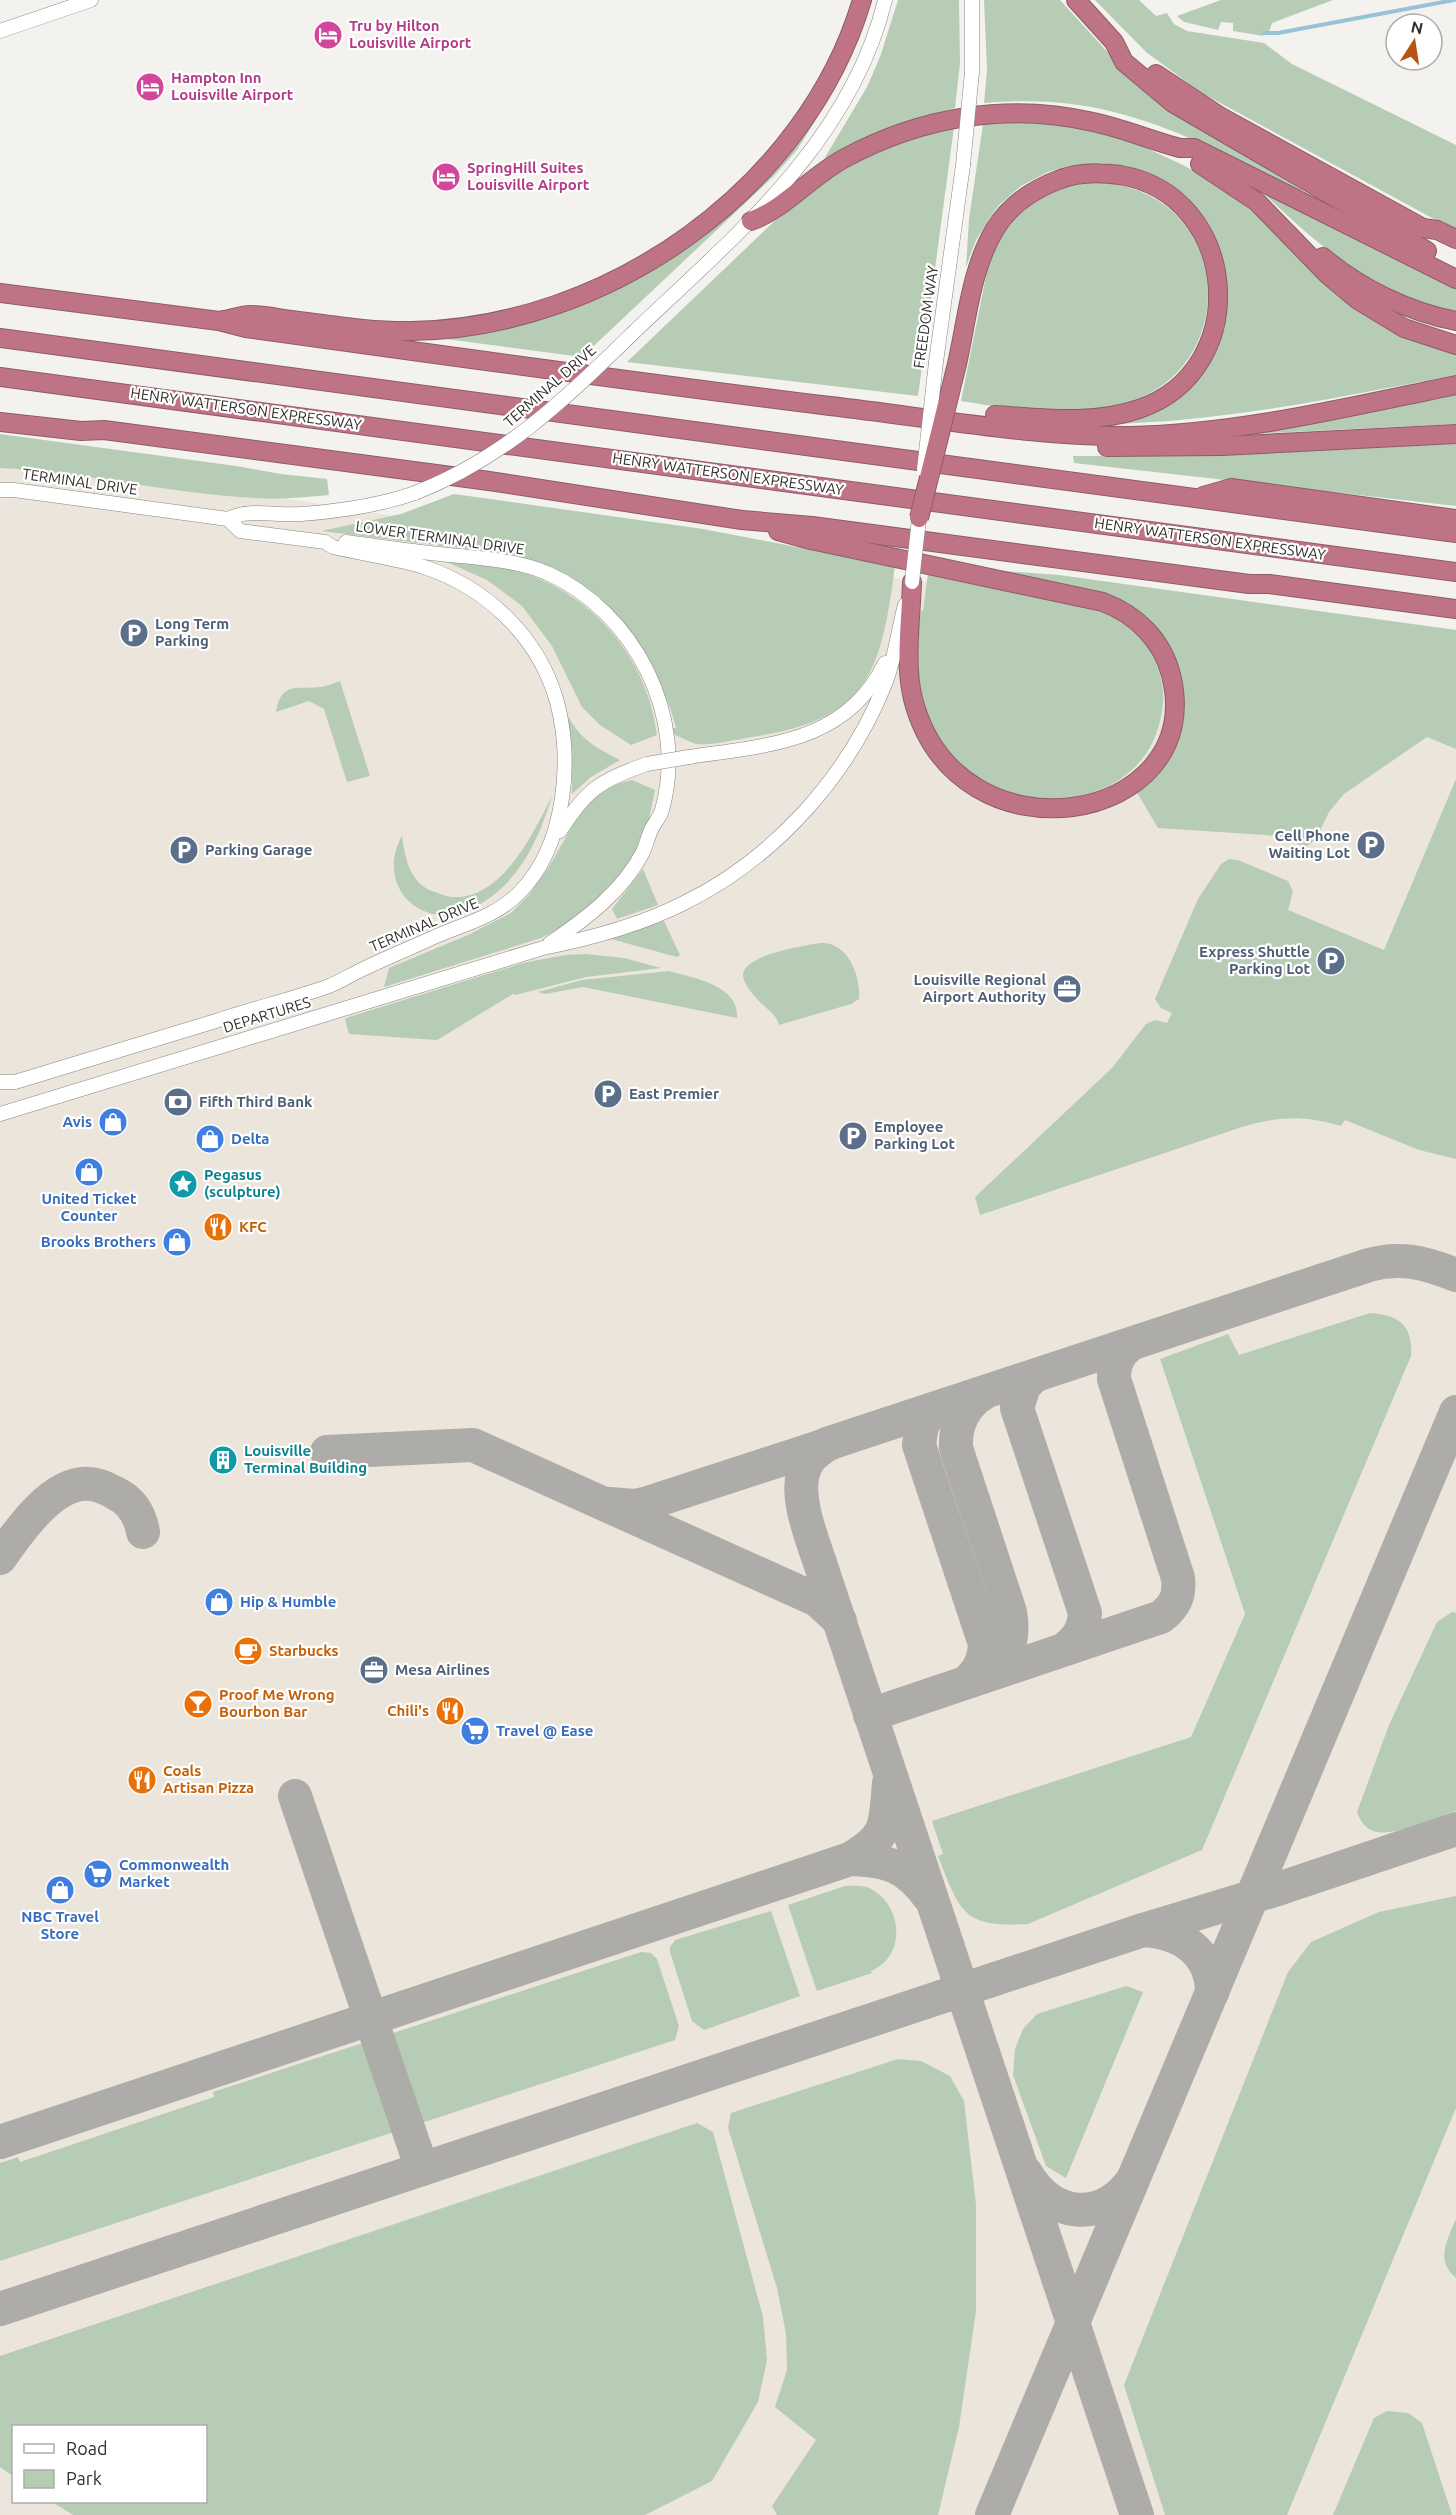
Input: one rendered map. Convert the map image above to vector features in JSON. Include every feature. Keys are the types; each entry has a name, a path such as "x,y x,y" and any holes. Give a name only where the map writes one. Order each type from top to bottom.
{"highway":[{"path":"219,321 249,315 372,330 413,331 450,328 525,314 565,302 614,281 668,250 694,231 761,171 813,104 838,60 862,0"},
{"path":"1076,0 1114,42 1167,82 1221,117 1423,228 1430,235 1456,249"},
{"path":"1114,42 1124,62 1173,102 1456,268"},
{"path":"751,221 768,214 804,184 844,158 895,135 962,116 1018,113 1066,117 1111,126 1180,148 1194,148 1456,279"},
{"path":"1180,148 1189,158 1218,174 1257,202 1288,231 1297,235 1329,262 1371,290 1406,305 1456,321"},
{"path":"919,518 957,364 978,268 996,227 1019,201 1047,184 1070,176 1093,173 1126,176 1158,189 1184,208 1197,224 1213,254 1217,269 1219,303 1212,338 1192,372 1170,392 1156,402 1121,414 1076,419 969,413 939,419"},
{"path":"1423,228 1437,230 1456,239"},
{"path":"1288,231 1291,239 1358,300 1404,328 1456,345"},
{"path":"0,293 219,321 246,328 590,376 1049,433 1128,436 1210,431 1274,421 1456,385"},
{"path":"0,338 1456,532"},
{"name":"HENRY WATTERSON EXPRESSWAY","path":"0,377 1456,572"},
{"path":"0,410 83,421 104,430"},
{"path":"0,422 81,431 104,430 489,481 742,520 812,525 1249,584 1269,584 1456,609"},
{"path":"990,425 1095,447 1134,448 1456,434"},
{"path":"1197,498 1231,488 1456,519"},
{"path":"742,520 821,543 1103,602 1126,613 1138,621 1157,643 1165,656 1174,685 1171,728 1156,760 1137,780 1114,795 1097,802 1065,809 1034,808 1012,804 971,784 954,770 930,742 913,697 910,666 912,582"},
{"path":"1249,584 1268,594 1456,619"}],"main road":[{"path":"0,31 91,0"},
{"name":"TERMINAL DRIVE","path":"0,490 228,519 240,513 298,514 339,511 383,503 415,493 460,474 525,432 751,221 797,170 838,113 869,50 885,0"},
{"name":"FREEDOM WAY","path":"896,636 912,582 936,362 963,165 972,72 972,0"},
{"name":"TERMINAL DRIVE","path":"0,1082 15,1082 331,986 437,936 492,914 520,892 547,850 562,804 564,744 556,698 538,657 525,637 493,604 454,579 422,567 333,547 325,542 240,531 228,519"},
{"name":"LOWER TERMINAL DRIVE","path":"325,542 333,540 497,560 532,567 570,586 597,606 637,651 647,669 664,717 669,767 661,813 652,828 643,852 612,893 596,910 543,948"},
{"path":"547,850 579,803 610,777 647,764 792,739 835,722 855,706 878,677 896,636"},
{"name":"DEPARTURES","path":"0,1114 543,948 592,936 682,904 718,884 770,844 814,802 844,764 885,683 893,663 896,636"}],"shaded area":[{"path":"0,452 431,522 1221,617 1456,639 1456,2515 0,2515"}],"green space":[{"path":"898,0 959,0 960,64 955,108 887,128 824,159 867,87 880,57"},
{"path":"984,0 1060,0 1123,69 1304,191 1274,180 1189,138 1133,117 1105,110 1047,102 984,103 987,70"},
{"path":"1095,0 1139,0 1156,16 1167,13 1174,24 1187,31 1264,43 1292,64 1456,145 1456,231 1200,92 1146,52"},
{"path":"1221,0 1333,0 1272,23 1269,32 1264,31 1263,36 1233,31 1233,23 1221,22 1218,30 1184,22 1177,16"},
{"path":"811,119 815,121 797,150 773,177 582,357 431,337 650,267"},
{"path":"1033,122 1062,125 1142,146 1185,166 1221,187 1255,213 1328,284 1456,352 1456,375 1282,407 1194,419 1106,424 1180,393 1224,278 1157,179 1129,167 1102,163 1064,167 1048,172 1021,186 999,205 991,216 976,240 966,267 969,219 983,124"},
{"path":"954,127 918,396 627,362 808,189 875,150"},
{"path":"1108,181 1134,189 1167,207 1190,232 1204,262 1208,295 1203,328 1189,358 1165,384 1132,401 1111,407 1046,411 961,401 991,251 1003,228 1031,201 1076,182"},
{"path":"1261,191 1456,288 1456,313 1397,292 1372,280 1328,250"},
{"path":"1456,395 1456,424 1252,434"},
{"path":"0,434 327,479 329,495 274,499 224,496 32,470 0,468"},
{"path":"1456,439 1456,506 1074,463 1073,456 1150,456"},
{"path":"454,494 703,529 895,566 884,633 875,660 864,683 847,701 825,716 796,728 758,736 710,744 692,742 673,734 672,728 676,728 671,710 656,674 635,637 608,607 548,567 509,554 321,531 401,514"},
{"path":"440,559 517,571 544,581 569,595 591,612 611,632 628,655 642,680 657,735 631,745 600,725 582,707 552,646 522,606 487,580"},
{"path":"1004,571 1059,575 1456,630 1456,749 1427,737 1344,794 1329,812 1316,839 1307,846 1278,836 1158,828 1135,789 1179,719 1155,627 1004,573"},
{"path":"928,573 1087,605 1114,615 1131,626 1150,650 1158,669 1163,691 1160,722 1146,754 1127,774 1103,788 1076,796 1048,799 1019,795 993,786 969,771 939,738 925,713 917,685 914,656"},
{"path":"340,681 370,776 347,782 324,709 309,701 276,712 278,702 286,691 321,687"},
{"path":"568,716 579,732 590,742 620,760 591,777 572,794 572,753"},
{"name":"Express Shuttle Parking Lot","path":"1456,779 1456,1159 1419,1150 1345,1120 1341,1126 1315,1120 1280,1119 1242,1127 980,1215 975,1197 1112,1068 1146,1024 1155,1020 1167,1023 1172,1013 1161,1008 1155,999 1198,899 1221,864 1229,859 1238,860 1288,881 1293,891 1288,910 1384,950"},
{"path":"632,780 655,790 648,824 635,854 610,887 570,922 541,938 384,987 389,968 468,935 511,913 528,896 550,865 583,807 608,786"},
{"path":"552,796 540,830 524,861 514,875 489,898 463,914 453,917 425,911 413,905 404,896 398,886 394,861 402,836 410,870 420,883 449,897 471,895 487,888 514,861 526,845"},
{"path":"643,869 658,905 617,919 612,909"},
{"path":"664,921 680,955 677,957 611,939"},
{"path":"821,943 839,948 851,962 858,980 859,999 851,1004 779,1025 774,1015 747,986 743,978 746,967 764,956"},
{"path":"586,954 624,958 661,968 586,977 513,994 437,1040 349,1034 345,1019 349,1017 523,963 565,955"},
{"path":"669,971 702,980 723,990 736,1007 737,1018 583,987 545,994 538,992 582,980"},
{"path":"1370,1313 1389,1316 1403,1324 1410,1337 1411,1356 1202,1850 1028,1924 990,1923 967,1913 952,1891 938,1856 943,1854 932,1821 1191,1737 1245,1614 1160,1359 1228,1334 1239,1355"},
{"path":"1452,1612 1456,1613 1456,1811 1400,1830 1379,1832 1371,1830 1364,1824 1357,1812 1389,1725 1437,1622"},
{"path":"845,1886 866,1887 880,1895 894,1917 895,1942 891,1954 883,1964 871,1971 872,1973 817,1991 788,1905"},
{"path":"1456,1896 1456,2108 1287,2515 1165,2515 1124,2385 1288,1972 1311,1942 1379,1912"},
{"path":"771,1911 800,1996 704,2030 692,2021 670,1947 675,1940"},
{"path":"641,1952 651,1953 657,1959 679,2026 675,2040 0,2261 0,2163 18,2157 20,2162 214,2097 213,2092"},
{"path":"1126,1986 1143,1992 1066,2178 1046,2166 1013,2075 1015,2049 1023,2029 1037,2014"},
{"path":"898,2059 921,2061 950,2076 964,2101 976,2204 976,2311 959,2427 938,2515 777,2515 772,2506 816,2440 775,2407 787,2370 786,2334 777,2288 728,2128 731,2113"},
{"path":"697,2123 713,2132 763,2317 767,2360 758,2402 712,2481 645,2515 73,2515 54,2503 207,2503 207,2425 12,2425 12,2475 0,2467 0,2356"},
{"path":"1456,2219 1456,2278 1444,2257"},
{"path":"1387,2411 1408,2413 1422,2423 1452,2515 1333,2515 1374,2418"}],"waterway":[{"path":"1264,33 1278,33 1454,0"}],"taxiway":[{"path":"1137,2515 809,1529 802,1499 803,1472 809,1460 827,1444 1369,1265 1392,1261 1413,1262 1456,1275"},
{"path":"870,1715 1161,1617 1173,1605 1178,1590 1178,1578 1114,1379 1117,1360 1130,1345"},
{"path":"1033,1377 1024,1386 1017,1408 1085,1613 1080,1633 1065,1649"},
{"path":"984,1393 971,1403 962,1416 957,1431 956,1448 1010,1612 1011,1631 1008,1646 987,1675"},
{"path":"933,1410 922,1425 919,1445 985,1644 980,1665 968,1681"},
{"path":"992,2515 1456,1412"},
{"path":"610,1504 634,1506 648,1503 829,1444"},
{"path":"327,1452 473,1445 817,1600 840,1621"},
{"path":"0,1558 38,1510 62,1491 76,1485 96,1485 121,1496 134,1509 143,1532"},
{"path":"850,1859 872,1843 883,1828 889,1783"},
{"path":"295,1796 422,2169"},
{"path":"0,2309 1143,1930 1278,1889 1456,1829"},
{"path":"0,2142 850,1859 875,1861 895,1867 913,1878 929,1897"},
{"path":"1143,1930 1170,1935 1192,1947 1207,1966 1212,1993"},
{"path":"1026,2173 1036,2188 1049,2199 1077,2210 1091,2209 1106,2204 1120,2195 1132,2181"}],"place":[{"name":"Tru by Hilton Louisville Airport","path":"328,35"},
{"name":"Hampton Inn Louisville Airport","path":"150,87"},
{"name":"SpringHill Suites Louisville Airport","path":"446,177"},
{"name":"Long Term Parking","path":"134,633"},
{"name":"Cell Phone Waiting Lot","path":"1371,845"},
{"name":"Parking Garage","path":"184,850"},
{"name":"Express Shuttle Parking Lot","path":"1331,961"},
{"name":"Louisville Regional Airport Authority","path":"1067,989"},
{"name":"East Premier","path":"608,1094"},
{"name":"Fifth Third Bank","path":"178,1102"},
{"name":"Avis","path":"113,1122"},
{"name":"Employee Parking Lot","path":"853,1136"},
{"name":"Delta","path":"210,1139"},
{"name":"United Ticket Counter","path":"89,1172"},
{"name":"Pegasus (sculpture)","path":"183,1184"},
{"name":"KFC","path":"218,1227"},
{"name":"Brooks Brothers","path":"177,1242"},
{"name":"Louisville Terminal Building","path":"223,1460"},
{"name":"Hip & Humble","path":"219,1602"},
{"name":"Starbucks","path":"248,1651"},
{"name":"Mesa Airlines","path":"374,1670"},
{"name":"Proof Me Wrong Bourbon Bar","path":"198,1704"},
{"name":"Chili's","path":"450,1711"},
{"name":"Travel @ Ease","path":"475,1731"},
{"name":"Coals Artisan Pizza","path":"142,1780"},
{"name":"Commonwealth Market","path":"98,1874"},
{"name":"NBC Travel Store","path":"60,1890"}]}
